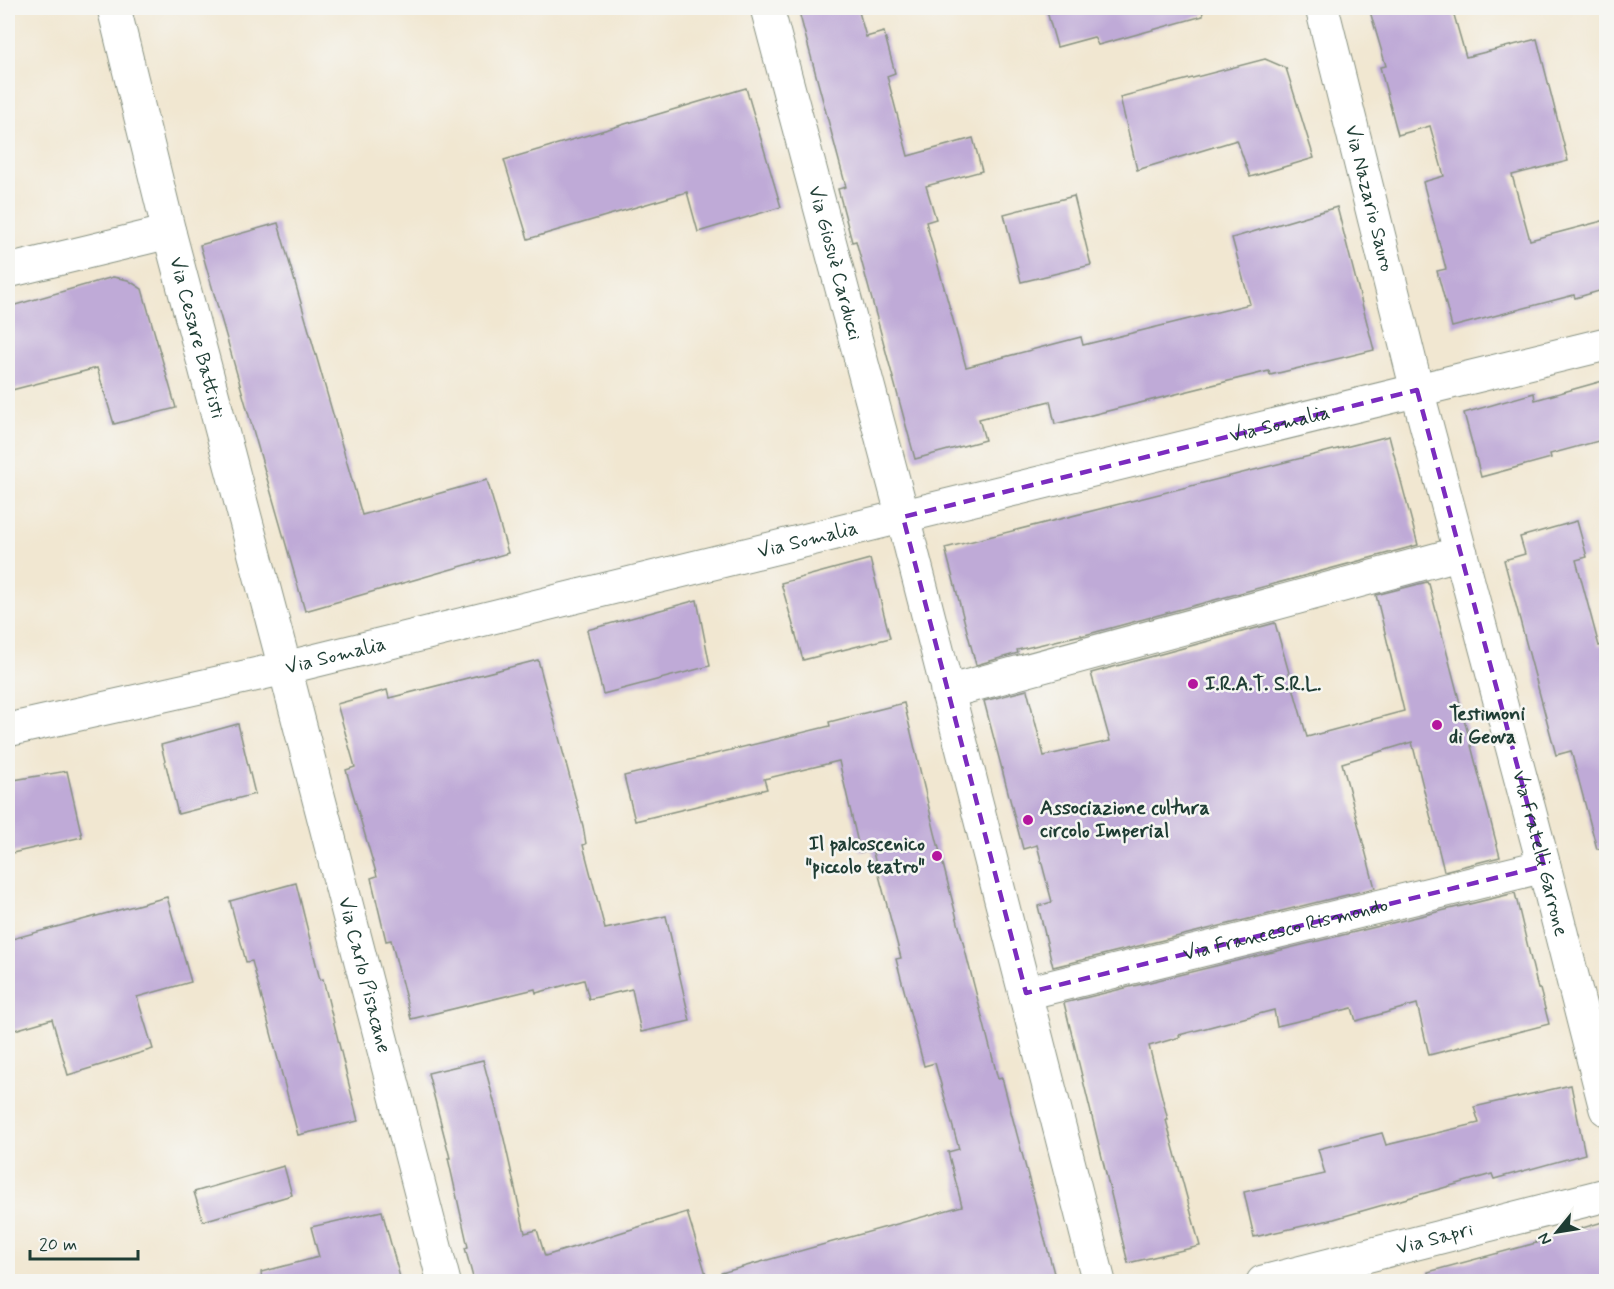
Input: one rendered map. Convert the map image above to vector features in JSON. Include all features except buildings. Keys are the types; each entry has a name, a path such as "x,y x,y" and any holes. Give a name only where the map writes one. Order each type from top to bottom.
{"street":[{"name":"Via Cesare Battisti","path":"114,8 169,232 285,668"},
{"name":"Via Giosuè Carducci","path":"767,8 903,517"},
{"name":"Via Nazario Sauro","path":"1322,8 1417,390"},
{"path":"8,271 169,232"},
{"name":"Via Somalia","path":"8,730 285,668 1606,344"},
{"name":"Via Fratelli Garrone","path":"1417,390 1606,1108"},
{"path":"903,517 1100,1281"},
{"path":"947,692 1461,553"},
{"name":"Via Carlo Pisacane","path":"285,668 444,1281"},
{"name":"Via Francesco Rismondo","path":"1026,993 1544,866"},
{"name":"Via Sapri","path":"1263,1281 1606,1195"}],"highlighted area":[{"path":"1417,390 1544,866 1026,993 903,517"}],"place":[{"name":"I.R.A.T. S.R.L.","path":"1193,684"},
{"name":"Testimoni di Geova","path":"1437,725"},
{"name":"Associazione cultura circolo Imperial","path":"1028,820"},
{"name":"Il palcoscenico \"piccolo teatro\"","path":"937,856"}]}
